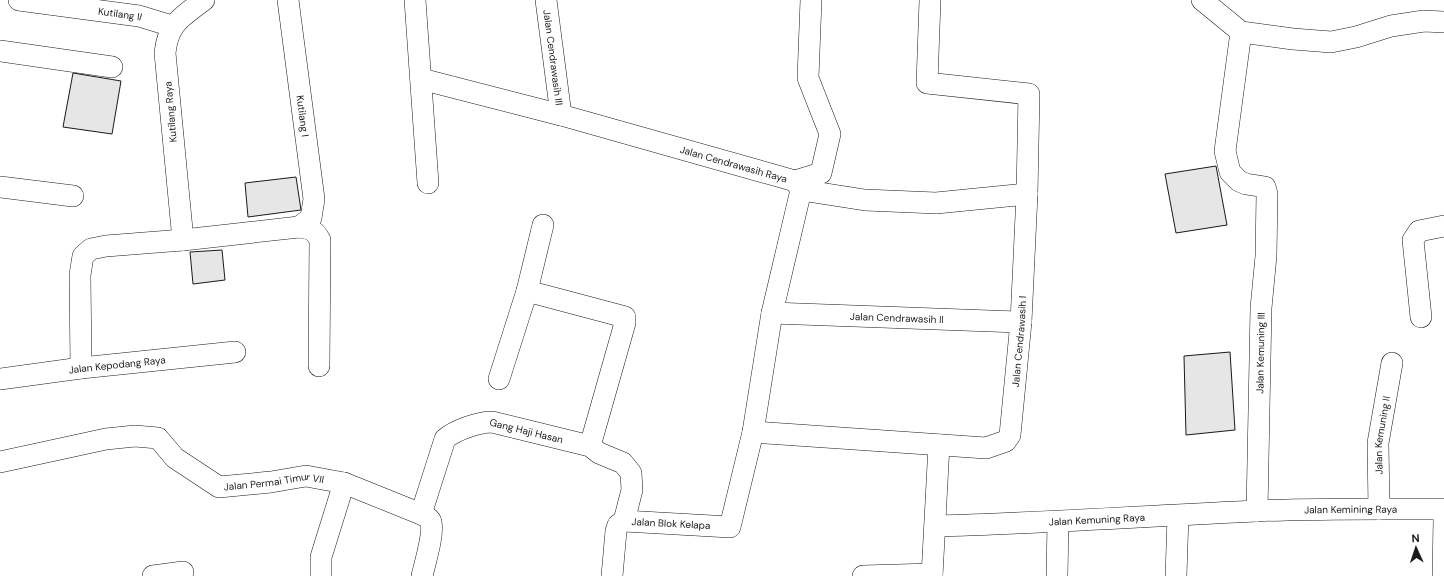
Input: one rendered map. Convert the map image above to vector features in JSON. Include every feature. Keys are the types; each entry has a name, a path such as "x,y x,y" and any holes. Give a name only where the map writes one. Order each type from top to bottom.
{"street":[{"name":"Kutilang II","path":"19,0 139,16 172,26"},
{"path":"172,26 204,0"},
{"name":"Kutilang I","path":"288,0 314,199 311,218 300,227"},
{"path":"415,0 428,183"},
{"name":"Jalan Cendrawasih III","path":"546,0 561,115"},
{"path":"753,432 772,313 798,186 821,173 830,134 808,78 811,0"},
{"name":"Jalan Cendrawasih I","path":"753,432 986,448 1006,441 1010,435 1021,322 1027,194 1029,94 927,83 930,0"},
{"path":"1202,0 1241,32 1294,39 1331,42 1356,37 1398,25 1424,21 1444,22"},
{"name":"Kutilang Raya","path":"172,26 166,39 165,53 183,240"},
{"name":"Jalan Kemuning III","path":"1241,32 1225,151 1230,172 1239,181 1246,184 1265,187 1267,194 1266,256 1261,308 1257,511"},
{"path":"0,51 112,67"},
{"name":"Jalan Cendrawasih Raya","path":"421,79 561,115 798,186 865,200 936,203 1027,194"},
{"path":"0,187 73,196"},
{"path":"499,379 527,291 543,225"},
{"path":"1420,317 1413,240 1419,231 1444,226"},
{"path":"81,368 80,274 83,256 90,249 106,246 183,240 300,227 311,229 316,233 320,240 319,366"},
{"path":"527,291 625,317 625,323 590,446"},
{"name":"Jalan Cendrawasih II","path":"772,313 1021,322"},
{"name":"Jalan Kepodang Raya","path":"0,379 81,368 235,352"},
{"name":"Jalan Kemuning II","path":"1379,509 1378,442 1392,363"},
{"name":"Gang Haji Hasan","path":"422,514 445,438 455,431 486,422 492,422 590,446 599,453 623,463 631,474 632,490 624,520"},
{"name":"Jalan Blok Kelapa","path":"612,576 616,531 618,525 624,520 730,527 753,432"},
{"name":"Jalan Permai Timur VII","path":"0,462 106,439 135,436 158,438 175,458 219,486 271,482 306,476 344,483 422,514"},
{"path":"863,576 932,575 936,526 939,445"},
{"path":"321,576 321,557 344,483"},
{"name":"Jalan Kemining Raya","path":"1257,511 1444,509"},
{"name":"Jalan Kemuning Raya","path":"936,526 1058,522 1257,511"},
{"path":"422,514 431,521 431,533 422,576"},
{"path":"1176,576 1178,516"},
{"path":"1443,576 1444,519"},
{"path":"1058,522 1058,576"},
{"path":"153,576 182,572"}],"building":[{"path":"73,73 121,81 112,134 63,127"},
{"path":"1216,166 1227,225 1176,233 1165,174"},
{"path":"296,177 301,210 248,217 245,183"},
{"path":"222,250 225,280 193,284 190,252"},
{"path":"1230,352 1235,430 1186,435 1184,356"}]}
